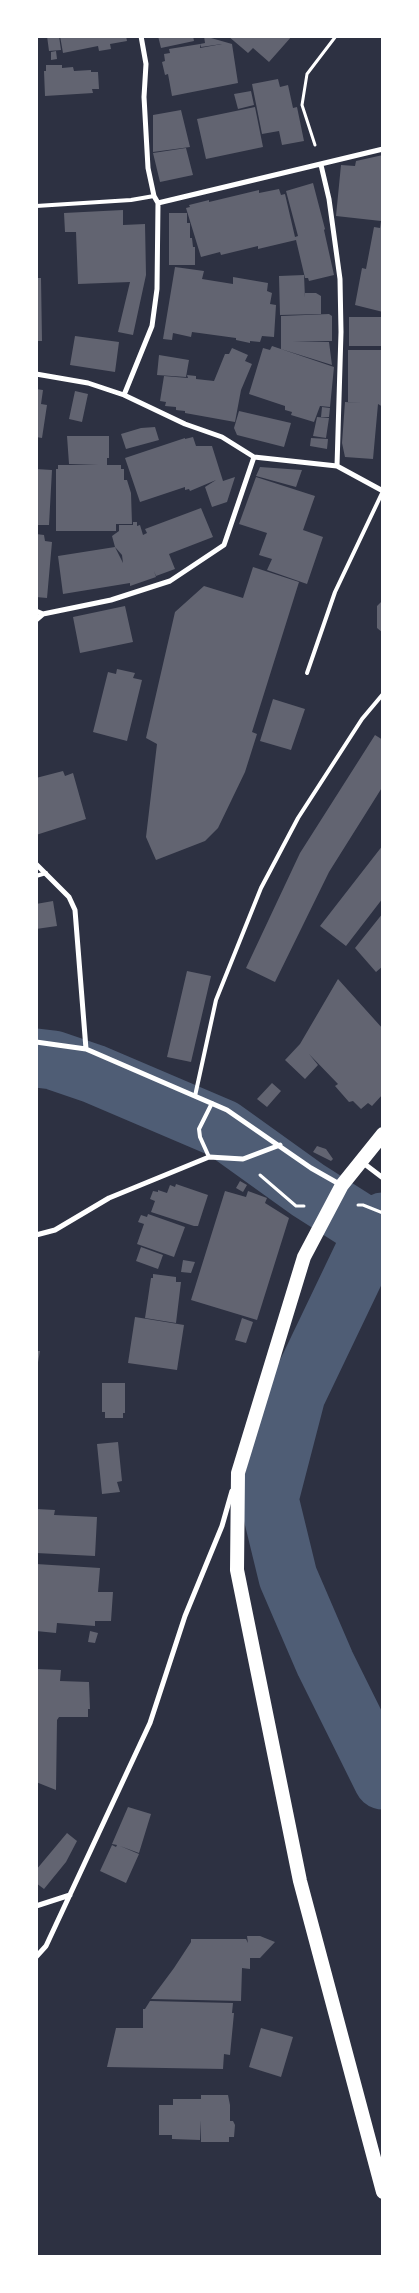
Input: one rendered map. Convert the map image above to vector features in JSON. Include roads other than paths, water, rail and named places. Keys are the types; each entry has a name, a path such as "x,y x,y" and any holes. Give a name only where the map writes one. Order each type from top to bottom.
{"highway":[{"path":"383,1134 360,1160 339,1190 320,1223 304,1257 238,1473 237,1570 300,1881 383,2192"}],"street":[{"path":"124,395 152,326 157,289 158,203 154,196 148,168 144,97 146,64 141,36"},
{"path":"158,203 383,149"},
{"path":"321,165 330,199 340,279 341,332 337,466"},
{"path":"36,374 88,383 124,395 185,424 222,437 254,457 337,466 383,491"},
{"path":"36,620 43,614 111,600 170,581 224,545 254,457"},
{"path":"36,611 43,614"},
{"path":"36,864 69,897 75,910 86,1049"},
{"path":"36,1042 86,1049 227,1110 280,1145 339,1190"},
{"path":"36,1235 55,1230 109,1198 209,1156 242,1159 280,1145"},
{"path":"360,1160 383,1178"},
{"path":"36,1957 46,1946 150,1723 185,1616 222,1526 238,1473"},
{"path":"36,1906 70,1895"}],"lane":[{"path":"36,206 131,200 154,196"},
{"path":"307,673 335,592 383,491"},
{"path":"195,1096 216,1000 261,888 298,818 362,719 383,694"},
{"path":"36,876 46,873"},
{"path":"209,1156 200,1137 199,1129 212,1103"}],"waterway":[{"path":"36,1058 53,1060 94,1074 223,1129 308,1190 374,1232"},
{"path":"383,1222 374,1232 296,1395 269,1499 288,1577 325,1663 383,1780"}]}
